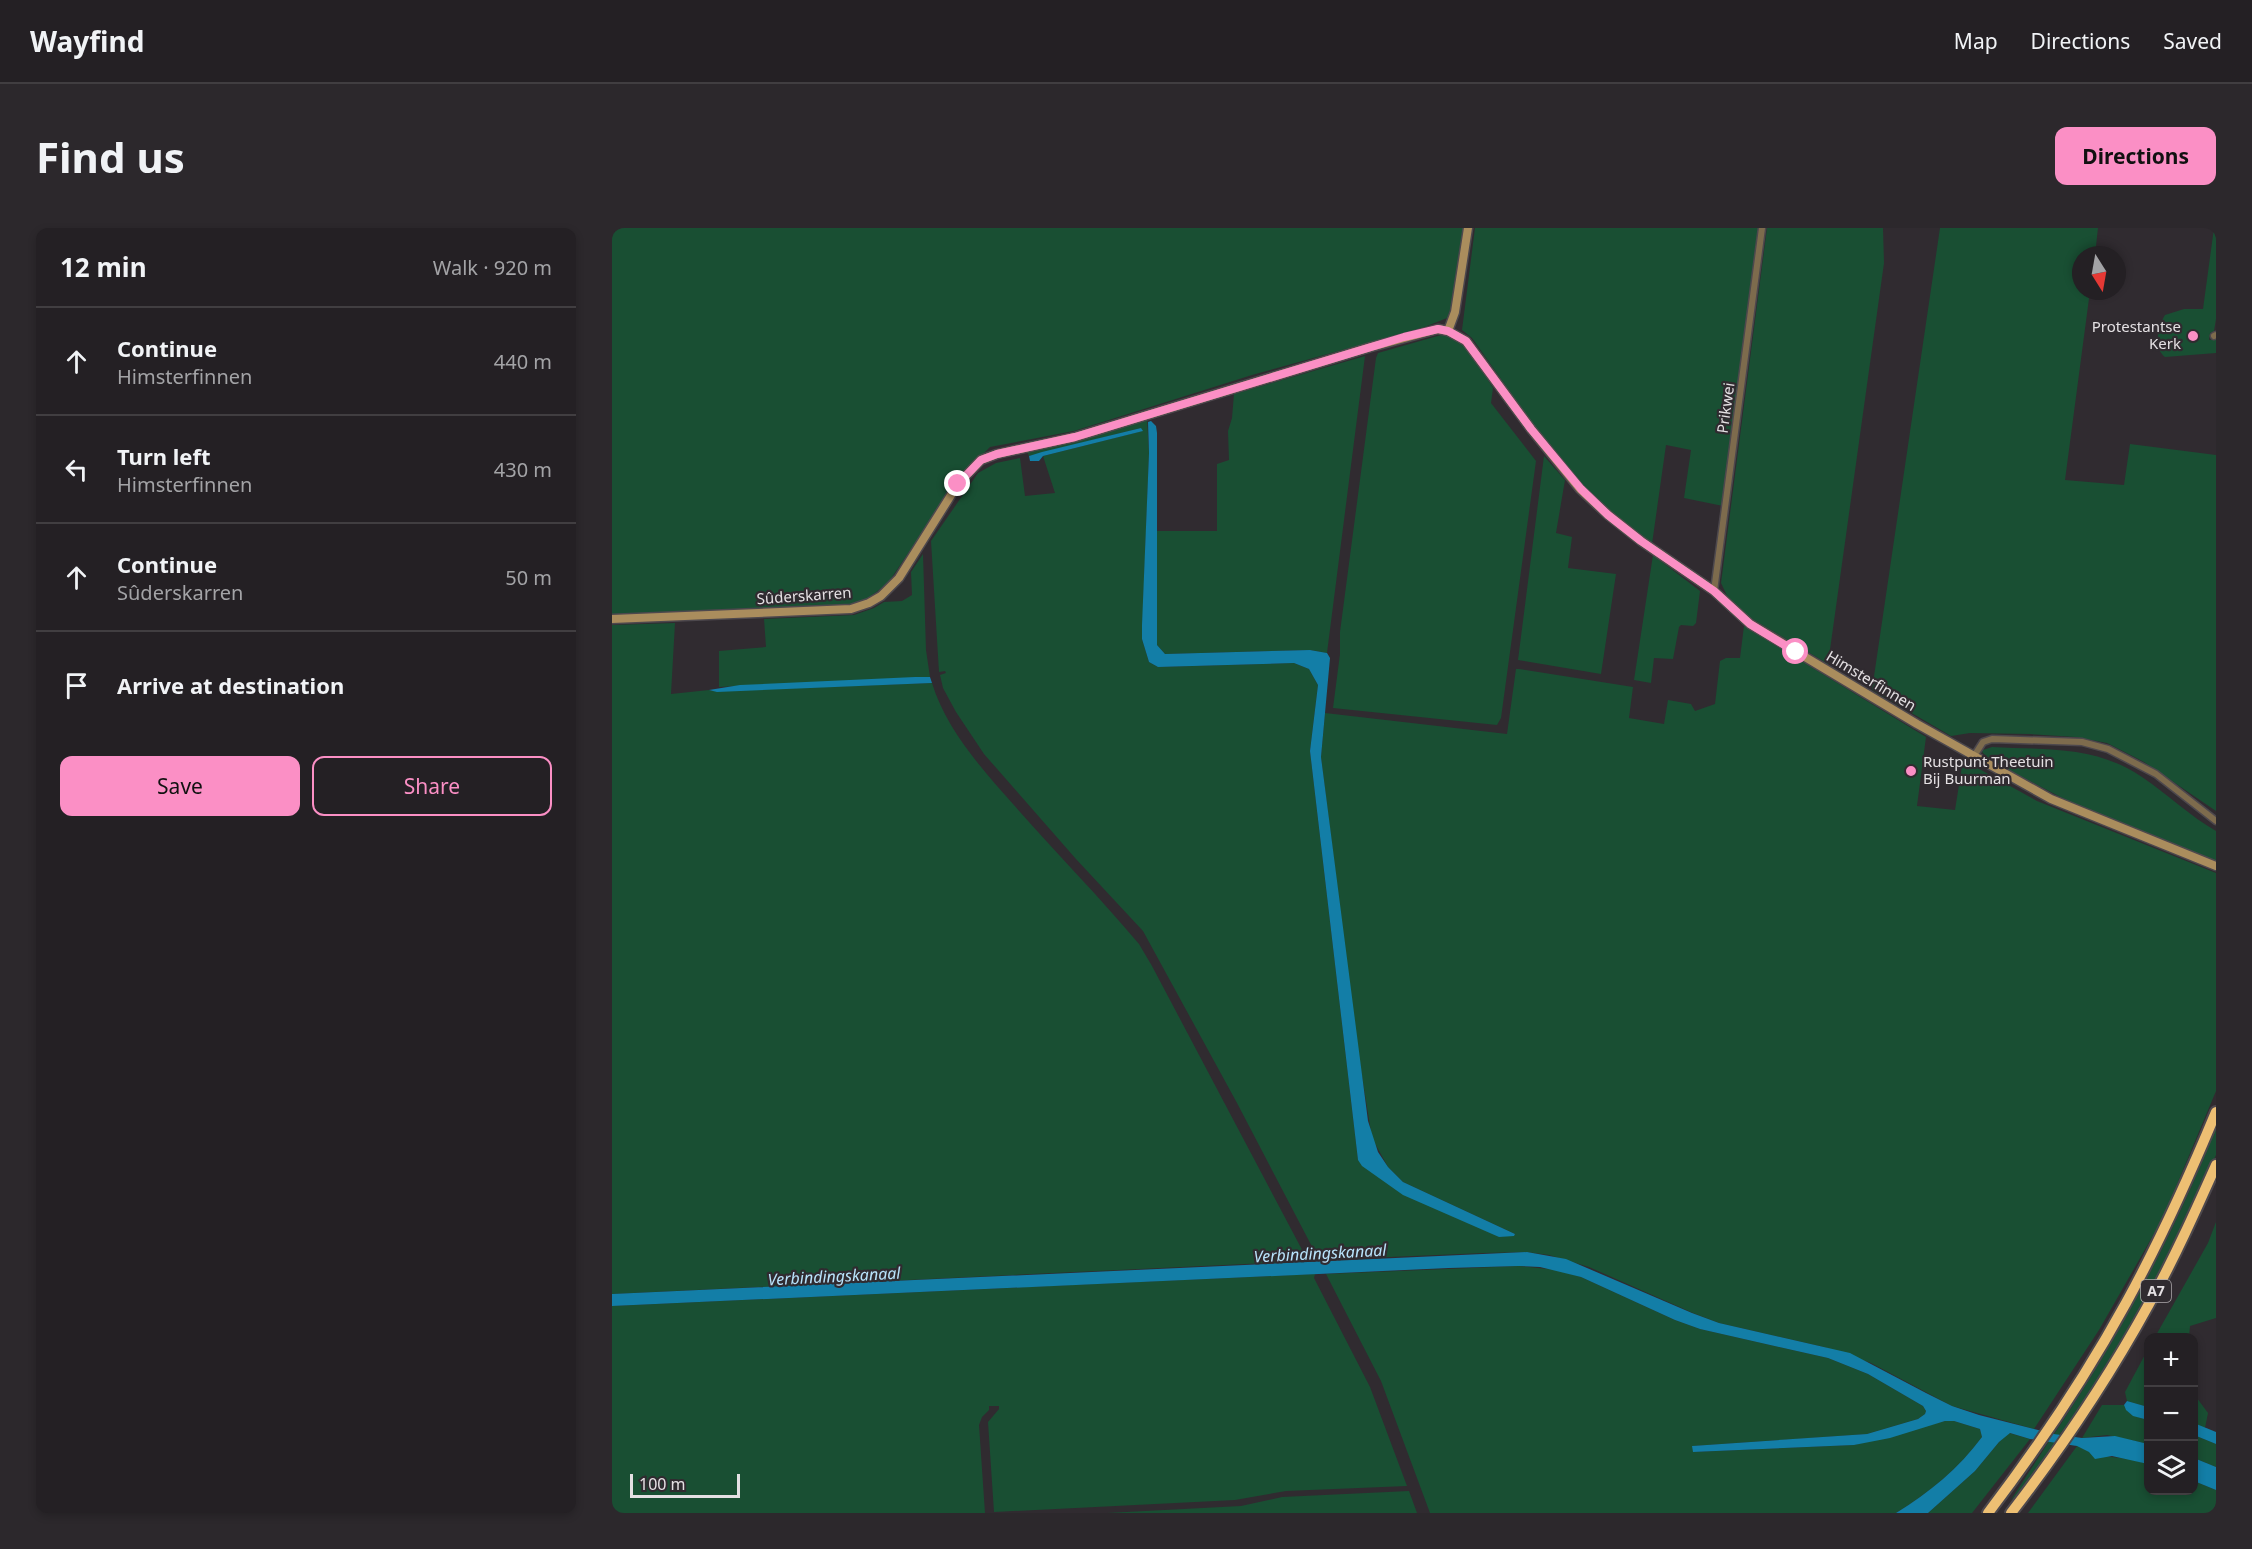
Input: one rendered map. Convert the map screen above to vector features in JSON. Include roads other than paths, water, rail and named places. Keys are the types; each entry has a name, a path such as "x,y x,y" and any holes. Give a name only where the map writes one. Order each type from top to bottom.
{"highway":[{"name":"A7","path":"1988,1513 2021,1470 2063,1407 2143,1272 2191,1172 2216,1112"},
{"name":"A7","path":"2011,1513 2084,1412 2149,1305 2189,1226 2216,1165"},
{"name":"A7","path":"1980,1513 2021,1470"}],"street":[{"path":"1448,331 1455,312 1468,228"},
{"name":"Prikwei","path":"1714,591 1762,228"},
{"name":"Sûderskarren","path":"612,619 851,609 869,603 881,596 898,578 958,484 981,460 997,454 1075,437 1404,337 1438,329 1448,331"},
{"name":"Himsterfinnen","path":"1448,331 1466,341 1531,429 1581,489 1608,515 1641,541 1714,591 1759,629 1897,712 2051,799 2216,867"},
{"path":"1974,756 1983,742 1992,739 2082,742 2108,749 2156,774 2216,821"}],"water":[{"path":"1151,421 1156,426 1157,433 1157,645 1165,654 1310,650 1327,653 1330,658 1321,757 1368,1121 1378,1152 1388,1167 1403,1182 1515,1234 1514,1236 1499,1237 1403,1195 1362,1166 1358,1160 1310,751 1318,685 1309,669 1294,663 1158,667 1149,662 1142,639 1142,625 1149,453 1148,422"},
{"path":"1141,428 1143,431 1043,456 1039,461 1030,461 1029,456 1042,452"},
{"path":"930,677 932,683 717,692 709,690 740,685"},
{"path":"1527,1252 1566,1259 1719,1323 1850,1353 1952,1406 1979,1415 2054,1434 2082,1438 2115,1436 2144,1443 2144,1463 2112,1456 2095,1459 2089,1452 2077,1446 2030,1439 2010,1433 1999,1442 1975,1471 1928,1513 1896,1513 1932,1488 1953,1469 1982,1437 1980,1429 1954,1421 1945,1421 1890,1438 1854,1445 1693,1452 1692,1446 1867,1434 1918,1419 1926,1411 1923,1406 1868,1374 1828,1358 1700,1329 1581,1277 1540,1267 1449,1268 612,1306 612,1294"},
{"path":"2127,1401 2144,1406 2144,1419 2133,1416 2124,1405"},
{"path":"2198,1425 2216,1432 2216,1444 2198,1437"},
{"path":"2198,1460 2216,1467 2216,1490 2198,1483"}],"place":[{"name":"Protestantse Kerk","path":"2193,336"},
{"name":"Rustpunt Theetuin Bij Buurman","path":"1911,771"}],"water label":[{"name":"Verbindingskanaal","path":"1320,1253"},
{"name":"Verbindingskanaal","path":"834,1276"}]}
